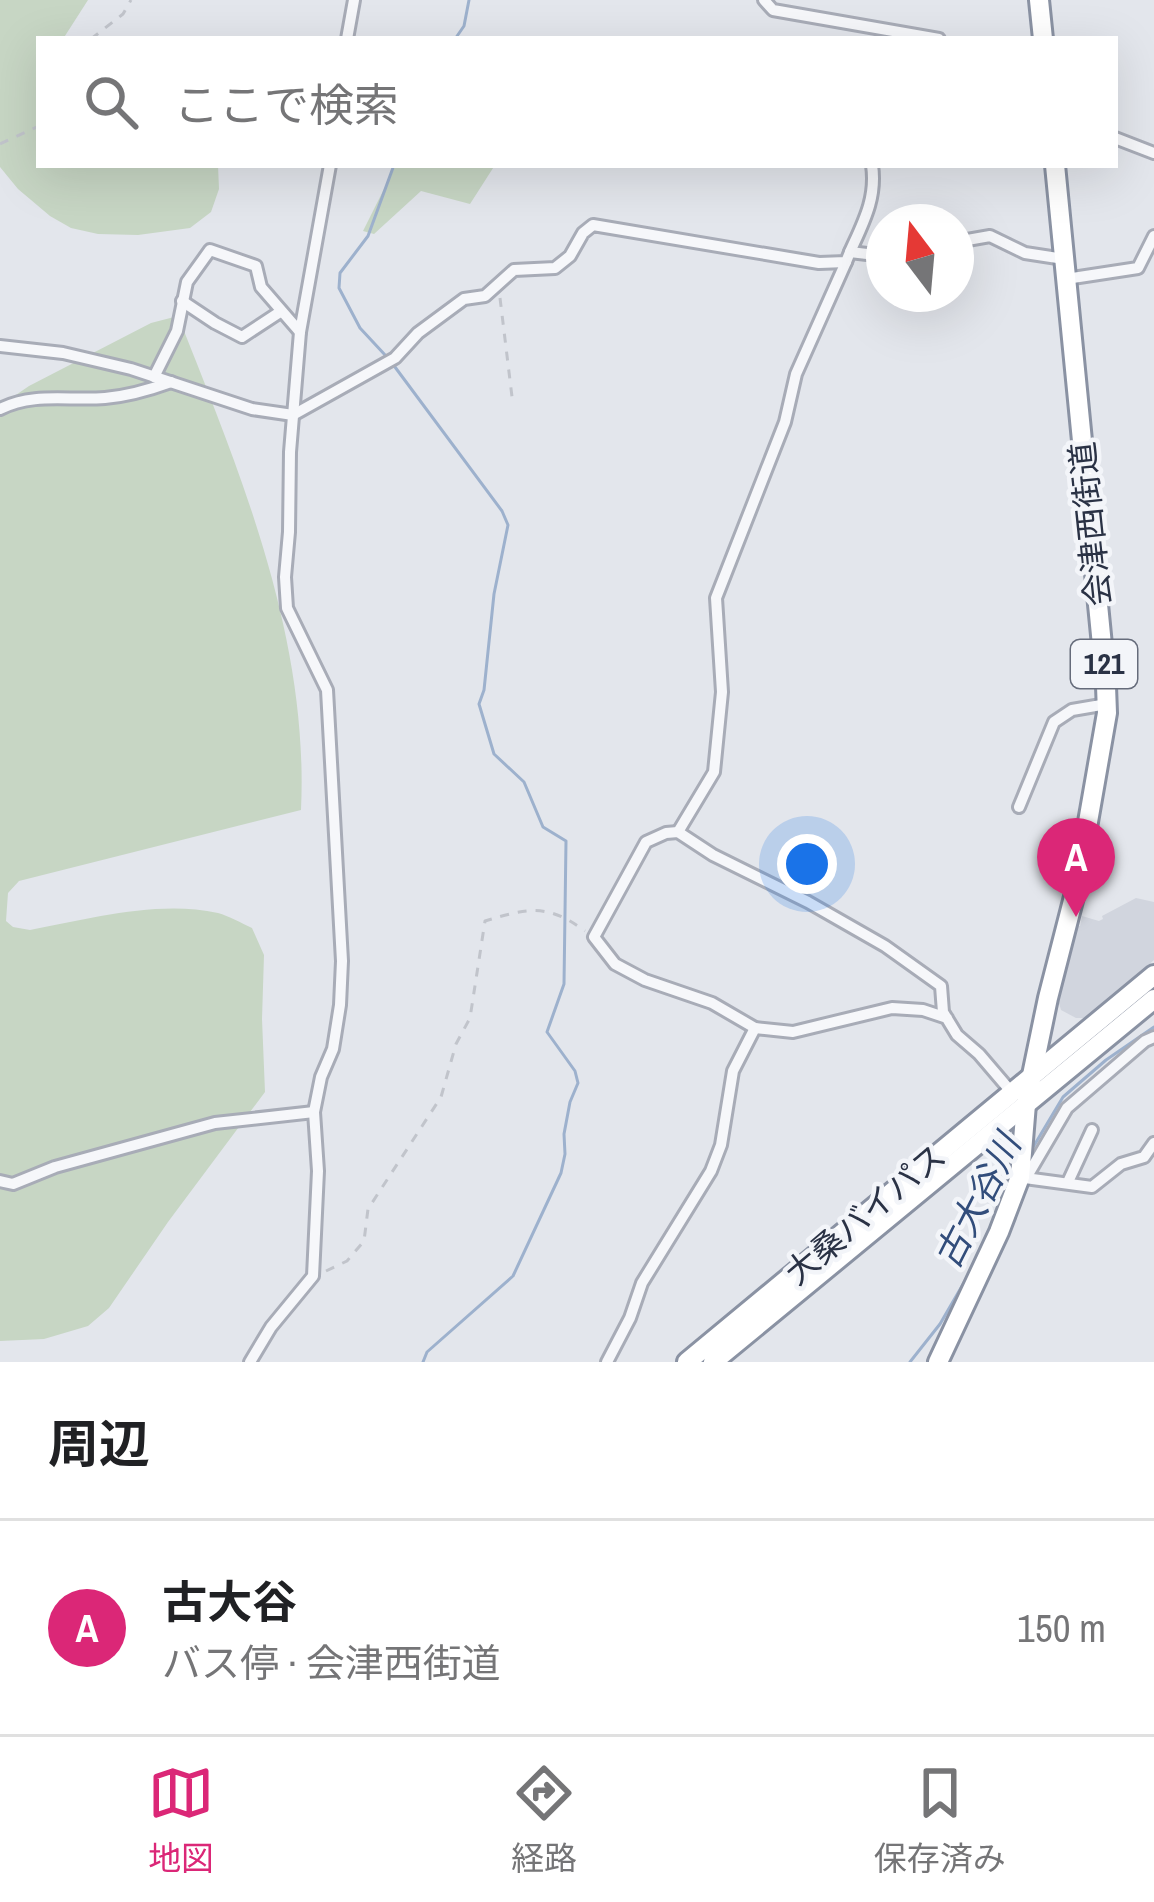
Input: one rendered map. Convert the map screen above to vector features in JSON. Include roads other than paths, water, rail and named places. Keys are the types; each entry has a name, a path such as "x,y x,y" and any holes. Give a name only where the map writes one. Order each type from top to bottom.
{"highway":[{"path":"1039,0 1043,36"},
{"name":"会津西街道","path":"938,1362 1000,1232 1022,1168 1019,1099 1031,1077 1077,885 1107,704 1055,168"},
{"path":"1031,1077 1154,975"},
{"path":"1048,998 1054,1024 1068,1033 1083,1034"},
{"name":"大桑バイパス","path":"712,1362 768,1305 1019,1099 1154,998"},
{"name":"大桑バイパス","path":"687,1362 963,1156 1019,1099"},
{"path":"963,1156 997,1146 1012,1149 1022,1168"}],"street":[{"path":"348,36 354,0"},
{"path":"764,0 773,10 906,36"},
{"path":"1118,139 1154,153"},
{"path":"250,1362 271,1327 313,1276 318,1171 314,1112 340,1005 342,961 327,690 287,608 285,577 300,332 329,168"},
{"path":"677,832 714,772 722,692 716,598 785,422 796,374 872,200 872,168"},
{"path":"1,344 63,353 252,409 293,415 395,358 418,333 464,299 485,296 514,270 555,268 593,225 819,263 866,256"},
{"path":"974,239 990,236 1065,269 1138,268 1154,236"},
{"path":"154,377 177,331 187,282 210,250 256,266 261,287 300,332"},
{"path":"182,301 242,337 280,312"},
{"path":"0,409 21,398 105,398 171,382"},
{"path":"1019,807 1054,722 1072,710 1107,704"},
{"path":"946,1018 923,1010 892,1008 794,1032 754,1028 712,1003 645,980 615,964 595,937 646,842 665,832 677,832 885,946 940,986 943,1012 957,1035 1019,1099"},
{"path":"607,1362 655,1258 711,1171 721,1145 733,1071 754,1028"},
{"path":"1154,1037 1066,1108 1022,1168 1092,1187 1120,1164 1144,1157 1154,1143"},
{"path":"0,1181 13,1184 55,1167 215,1123 314,1112"},
{"path":"1068,1182 1092,1130"}],"waterway":[{"path":"457,36 469,0"},
{"path":"386,356 360,328 339,288 340,273 368,236 393,168"},
{"path":"392,363 508,525 479,704 494,754 524,782 543,827 566,841 564,984 547,1032 575,1071 578,1083 570,1102 561,1173 513,1276 427,1352 423,1362"},
{"name":"古大谷川","path":"1032,1149 1063,1097 1154,1027"},
{"name":"古大谷川","path":"988,1233 1000,1203"},
{"name":"古大谷川","path":"910,1362 940,1324 969,1274"}],"place":[{"name":"古大谷","path":"1076,917"}]}
